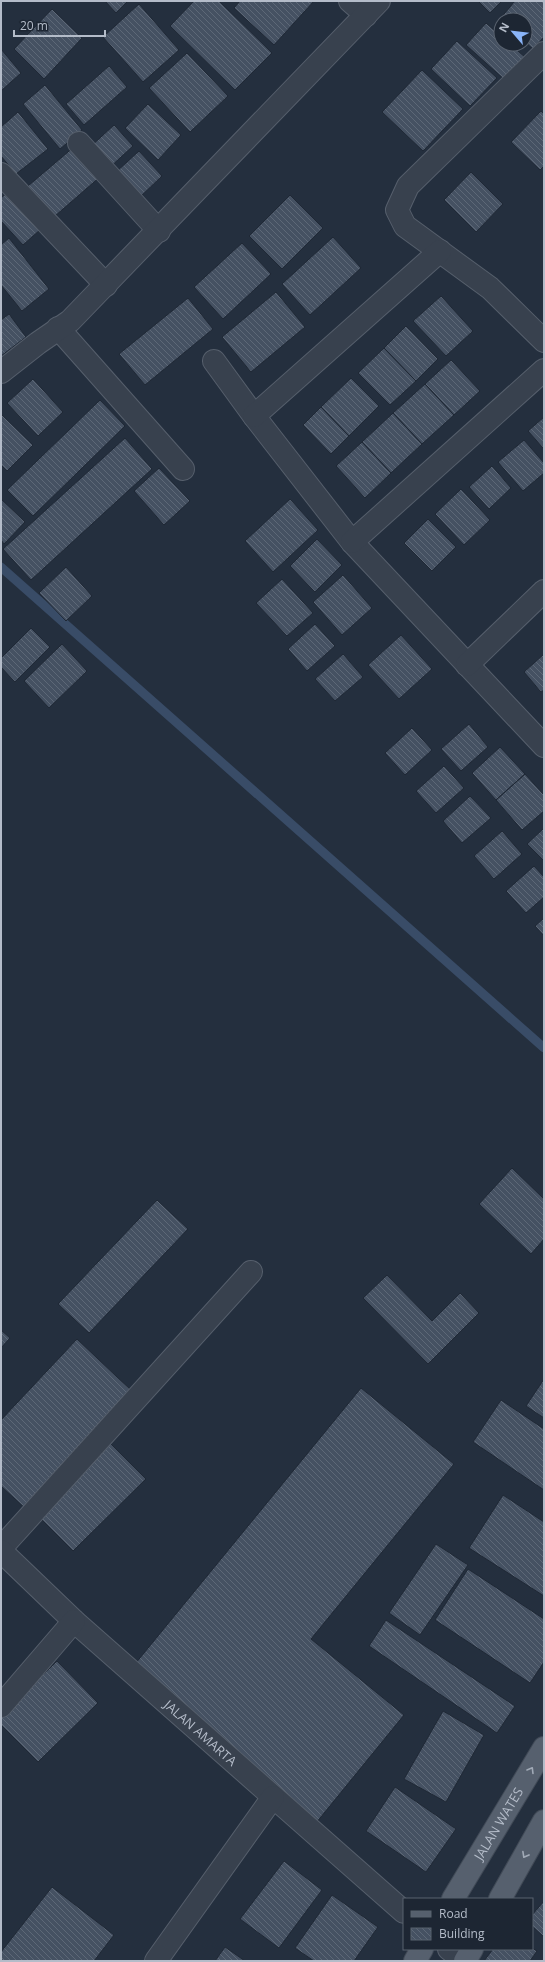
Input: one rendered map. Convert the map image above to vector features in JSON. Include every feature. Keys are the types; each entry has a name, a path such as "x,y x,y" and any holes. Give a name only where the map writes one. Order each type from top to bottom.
{"main road":[{"name":"JALAN WATES","path":"453,1898 544,1748"},
{"path":"501,1898 544,1821"},
{"path":"415,1961 421,1950"},
{"path":"465,1961 471,1950"}],"street":[{"path":"1,372 58,328 70,321 106,285 246,138 365,6"},
{"path":"544,53 408,186 397,210 405,226 490,288 544,341"},
{"path":"78,143 159,231"},
{"path":"1,174 106,285"},
{"path":"254,416 440,251"},
{"path":"58,328 183,469"},
{"path":"214,361 254,416 352,542 544,746"},
{"path":"352,542 544,370"},
{"path":"467,665 544,591"},
{"path":"1,1549 252,1272"},
{"name":"JALAN AMARTA","path":"1,1549 74,1621 403,1911"},
{"path":"1,1706 74,1621"},
{"path":"156,1961 273,1797"},
{"path":"450,1950 465,1961"}],"building":[{"path":"105,1 128,1 116,13"},
{"path":"194,1 219,1 272,53 235,90 170,26"},
{"path":"240,1 314,1 274,45 234,8"},
{"path":"478,1 502,1 490,13"},
{"path":"515,1 544,1 544,37 533,49 533,12 506,12"},
{"path":"139,4 179,50 143,82 103,37"},
{"path":"52,9 82,38 44,79 14,49"},
{"path":"486,23 493,29 493,52 519,52 526,58 506,81 466,45"},
{"path":"457,41 497,78 470,106 431,69"},
{"path":"1,49 21,73 1,91"},
{"path":"187,53 228,96 190,132 149,88"},
{"path":"109,66 127,87 84,125 66,104"},
{"path":"422,70 463,109 423,151 382,112"},
{"path":"45,85 82,130 60,149 23,104"},
{"path":"148,104 181,135 158,160 125,128"},
{"path":"541,111 544,114 544,166 540,170 511,142"},
{"path":"18,112 48,149 16,174 1,156 1,127"},
{"path":"114,125 133,146 108,169 89,148"},
{"path":"75,146 101,176 55,216 28,186"},
{"path":"139,151 162,176 139,198 115,173"},
{"path":"471,172 503,204 476,232 444,200"},
{"path":"8,192 41,229 23,245 1,221 1,198"},
{"path":"290,195 323,228 282,269 249,236"},
{"path":"333,237 361,268 310,315 282,284"},
{"path":"9,238 49,289 22,311 1,285 1,245"},
{"path":"242,243 271,274 223,319 194,287"},
{"path":"276,292 305,327 251,372 222,337"},
{"path":"441,296 473,331 446,356 413,321"},
{"path":"188,298 213,329 145,385 119,354"},
{"path":"9,314 26,337 1,356 1,320"},
{"path":"406,326 438,359 416,381 384,348"},
{"path":"384,348 416,381 390,405 358,373"},
{"path":"451,360 480,391 454,415 425,384"},
{"path":"351,378 379,406 349,436 321,407"},
{"path":"33,379 63,412 38,436 7,403"},
{"path":"425,384 454,415 422,444 393,413"},
{"path":"100,400 125,426 33,516 7,490"},
{"path":"321,407 349,436 331,454 303,425"},
{"path":"393,413 422,444 391,473 362,442"},
{"path":"1,414 33,445 7,471 1,465"},
{"path":"544,417 544,449 528,431"},
{"path":"125,438 152,469 31,580 3,549"},
{"path":"524,440 544,463 544,473 523,491 498,462"},
{"path":"362,442 391,473 365,498 336,466"},
{"path":"492,466 511,488 489,509 469,487"},
{"path":"159,468 190,501 164,525 134,491"},
{"path":"461,489 490,520 464,545 435,514"},
{"path":"1,499 25,522 4,544 1,540"},
{"path":"290,499 318,530 273,572 245,541"},
{"path":"428,519 456,547 432,571 404,543"},
{"path":"317,539 342,565 315,592 290,566"},
{"path":"66,567 92,596 66,621 39,593"},
{"path":"343,575 372,608 342,635 313,602"},
{"path":"282,579 313,613 287,636 256,603"},
{"path":"315,624 335,646 307,671 288,649"},
{"path":"31,628 50,647 15,682 1,667 1,658"},
{"path":"401,635 432,669 399,699 368,665"},
{"path":"62,644 87,671 49,708 24,681"},
{"path":"343,654 363,677 335,701 315,679"},
{"path":"544,654 544,690 541,692 524,672"},
{"path":"469,724 488,747 461,771 441,749"},
{"path":"412,728 432,750 405,775 385,753"},
{"path":"500,747 525,774 496,800 472,773"},
{"path":"444,766 464,788 436,813 416,791"},
{"path":"525,774 544,795 544,811 522,830 496,800"},
{"path":"470,796 491,818 462,843 443,821"},
{"path":"544,828 544,861 527,844"},
{"path":"502,831 522,854 494,879 474,856"},
{"path":"534,866 544,877 544,897 526,913 506,891"},
{"path":"544,918 544,936 535,926"},
{"path":"512,1168 544,1199 544,1239 531,1254 479,1204"},
{"path":"157,1200 188,1229 89,1333 58,1304"},
{"path":"387,1275 432,1321 460,1293 479,1313 428,1364 363,1298"},
{"path":"1,1330 10,1338 1,1348"},
{"path":"77,1339 136,1395 28,1511 1,1486 1,1420"},
{"path":"544,1379 544,1418 526,1406"},
{"path":"361,1388 454,1464 311,1639 404,1715 316,1823 135,1664"},
{"path":"501,1400 544,1429 544,1490 473,1442"},
{"path":"109,1442 146,1479 73,1551 36,1514"},
{"path":"503,1495 544,1522 544,1596 469,1548"},
{"path":"436,1544 468,1565 420,1635 389,1613"},
{"path":"468,1569 544,1619 544,1662 530,1683 435,1620"},
{"path":"386,1620 515,1706 497,1733 369,1646"},
{"path":"57,1661 98,1703 38,1762 1,1725 1,1716"},
{"path":"443,1711 484,1735 446,1802 404,1779"},
{"path":"395,1787 456,1829 426,1872 366,1831"},
{"path":"284,1861 322,1890 279,1948 240,1919"},
{"path":"52,1887 114,1935 94,1961 1,1961 1,1952"},
{"path":"332,1895 378,1927 354,1961 314,1961 295,1948"},
{"path":"544,1901 544,1937 533,1927 533,1914"},
{"path":"225,1947 245,1961 215,1961"},
{"path":"533,1949 537,1951 530,1961 484,1961 492,1950 533,1950"}],"waterway":[{"path":"1,567 544,1048"}]}
